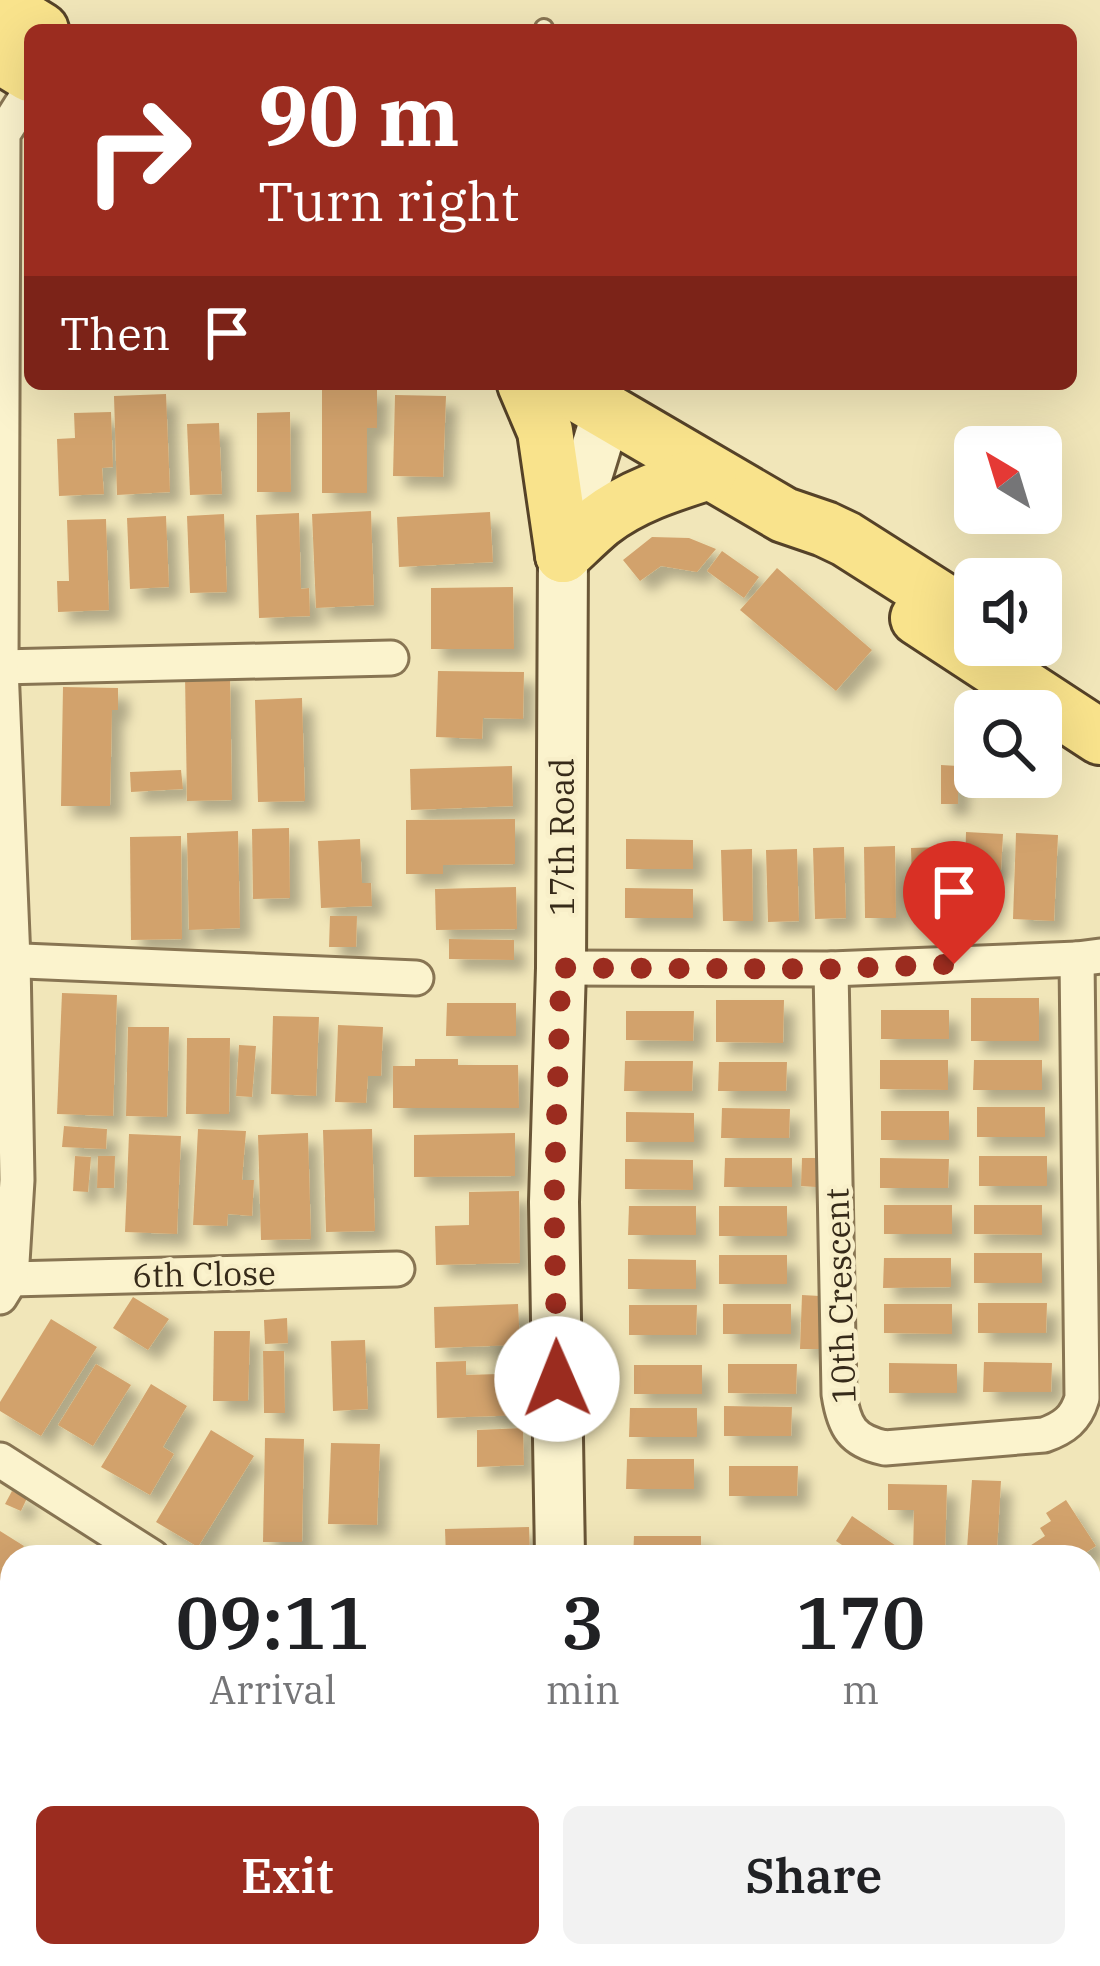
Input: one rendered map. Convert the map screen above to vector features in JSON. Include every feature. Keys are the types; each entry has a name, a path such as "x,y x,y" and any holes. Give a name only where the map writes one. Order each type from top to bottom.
{"main road":[{"path":"527,390 544,431 563,555"},
{"path":"574,390 610,405 709,472 784,515 845,539 954,608"},
{"path":"563,555 602,520 647,493 709,472"},
{"path":"784,515 832,562 1100,737"},
{"path":"1046,666 1100,700"}],"street":[{"path":"6,1288 17,1180 6,960 0,667 2,132 24,62"},
{"name":"17th Road","path":"560,1545 554,1202 561,968 563,555 610,405"},
{"path":"0,667 391,658"},
{"path":"561,968 831,969 1088,958"},
{"name":"10th Crescent","path":"831,969 839,1394 852,1433 866,1444 885,1448 1044,1435 1062,1429 1078,1413 1082,1398 1088,958"},
{"path":"6,960 416,978"},
{"name":"6th Close","path":"6,1288 398,1269"},
{"path":"0,1460 133,1545"}],"building":[{"path":"322,390 377,390 377,428 367,428 367,493 322,493"},
{"path":"166,394 170,492 117,495 114,396"},
{"path":"395,395 446,396 443,477 393,476"},
{"path":"111,412 113,467 102,468 104,494 59,496 57,439 75,438 74,413"},
{"path":"290,412 291,492 257,492 257,413"},
{"path":"219,423 222,494 190,495 187,424"},
{"path":"371,511 374,605 316,608 312,514"},
{"path":"490,512 493,562 399,567 397,517"},
{"path":"299,513 301,589 309,588 310,616 259,618 256,515"},
{"path":"224,514 227,592 190,593 187,516"},
{"path":"166,516 169,587 130,589 127,518"},
{"path":"106,519 109,610 58,612 57,581 69,581 67,520"},
{"path":"652,537 689,538 716,549 697,572 661,566 640,581 623,560"},
{"path":"722,551 759,577 744,598 707,571"},
{"path":"777,568 872,650 836,691 740,610"},
{"path":"513,587 514,649 431,649 431,588"},
{"path":"438,671 524,672 523,719 483,718 482,739 436,737"},
{"path":"230,674 232,800 187,801 185,675"},
{"path":"63,687 118,688 118,710 112,710 110,806 61,806"},
{"path":"302,698 305,801 258,802 255,700"},
{"path":"941,765 954,766 958,804 941,804"},
{"path":"512,766 513,806 411,810 410,769"},
{"path":"181,770 183,789 131,792 130,772"},
{"path":"515,819 515,864 443,865 443,874 406,874 406,820"},
{"path":"289,828 290,898 253,899 252,829"},
{"path":"238,831 240,928 189,930 187,833"},
{"path":"966,832 1003,834 1001,870 965,869"},
{"path":"1016,833 1058,835 1054,921 1013,919"},
{"path":"181,836 182,939 131,940 130,837"},
{"path":"360,839 362,883 371,883 372,906 321,908 318,841"},
{"path":"626,839 693,840 693,869 626,869"},
{"path":"895,846 896,918 865,918 864,847"},
{"path":"844,847 846,918 815,919 813,848"},
{"path":"942,847 944,918 913,919 911,848"},
{"path":"752,849 753,921 723,921 721,850"},
{"path":"797,849 799,921 768,922 766,850"},
{"path":"516,887 517,929 436,930 435,889"},
{"path":"625,888 693,889 693,918 625,918"},
{"path":"330,916 357,916 356,947 329,947"},
{"path":"449,939 514,940 514,960 449,959"},
{"path":"62,993 117,995 113,1116 57,1114"},
{"path":"971,998 1039,998 1039,1041 971,1041"},
{"path":"716,1000 784,1000 783,1043 716,1042"},
{"path":"447,1003 516,1003 516,1036 446,1036"},
{"path":"881,1010 949,1010 949,1039 881,1039"},
{"path":"626,1011 694,1011 693,1041 626,1040"},
{"path":"273,1016 319,1017 316,1096 271,1094"},
{"path":"338,1025 383,1027 381,1076 368,1076 366,1103 335,1102"},
{"path":"128,1027 169,1027 167,1117 126,1116"},
{"path":"187,1038 230,1038 229,1114 186,1114"},
{"path":"239,1045 256,1046 252,1097 236,1096"},
{"path":"415,1059 518,1065 519,1108 393,1108 393,1066 415,1066"},
{"path":"880,1060 948,1060 948,1090 880,1089"},
{"path":"974,1060 1042,1060 1042,1090 973,1090"},
{"path":"625,1061 693,1061 692,1091 624,1091"},
{"path":"719,1062 787,1062 786,1091 718,1091"},
{"path":"977,1107 1045,1107 1045,1137 977,1137"},
{"path":"722,1108 790,1109 789,1138 721,1138"},
{"path":"881,1111 949,1111 949,1140 881,1140"},
{"path":"626,1112 694,1113 694,1142 626,1142"},
{"path":"64,1126 107,1129 106,1149 62,1147"},
{"path":"198,1129 246,1131 242,1180 254,1180 252,1216 228,1214 227,1226 193,1225"},
{"path":"372,1129 375,1231 326,1232 323,1130"},
{"path":"308,1133 311,1239 261,1240 258,1135"},
{"path":"515,1133 515,1176 414,1177 414,1135"},
{"path":"129,1134 181,1136 177,1234 125,1232"},
{"path":"75,1156 91,1157 88,1192 73,1191"},
{"path":"98,1156 115,1156 114,1188 97,1188"},
{"path":"979,1156 1047,1156 1047,1186 979,1186"},
{"path":"725,1158 792,1158 792,1187 724,1187"},
{"path":"802,1158 817,1158 816,1187 801,1186"},
{"path":"880,1158 949,1159 948,1188 880,1188"},
{"path":"625,1159 693,1160 693,1190 625,1189"},
{"path":"519,1191 520,1263 436,1265 435,1226 469,1225 469,1192"},
{"path":"884,1205 952,1205 952,1234 884,1234"},
{"path":"974,1205 1042,1205 1042,1235 974,1234"},
{"path":"629,1206 696,1206 696,1235 628,1235"},
{"path":"719,1206 787,1206 787,1236 719,1236"},
{"path":"974,1253 1042,1253 1042,1283 974,1283"},
{"path":"719,1255 787,1255 787,1284 719,1284"},
{"path":"884,1258 951,1258 951,1287 883,1288"},
{"path":"628,1259 696,1260 696,1289 628,1289"},
{"path":"802,1295 820,1296 819,1349 800,1349"},
{"path":"133,1297 169,1319 148,1350 113,1328"},
{"path":"978,1303 1047,1303 1046,1333 978,1333"},
{"path":"518,1304 520,1345 435,1348 434,1307"},
{"path":"723,1304 791,1304 791,1334 723,1334"},
{"path":"884,1304 952,1304 952,1334 884,1333"},
{"path":"629,1305 697,1305 696,1335 629,1335"},
{"path":"287,1318 288,1343 265,1344 264,1320"},
{"path":"51,1319 97,1347 41,1436 0,1411 0,1402"},
{"path":"214,1331 250,1331 248,1401 213,1401"},
{"path":"365,1340 368,1409 333,1411 331,1341"},
{"path":"263,1351 284,1351 285,1413 264,1413"},
{"path":"527,1359 528,1415 437,1418 436,1362 466,1361 466,1375 499,1374 499,1360"},
{"path":"984,1362 1052,1363 1051,1392 983,1392"},
{"path":"889,1363 957,1364 957,1393 889,1393"},
{"path":"96,1364 131,1385 93,1446 58,1425"},
{"path":"728,1364 797,1364 796,1394 728,1393"},
{"path":"634,1365 702,1365 702,1394 634,1394"},
{"path":"151,1384 187,1406 163,1447 174,1454 150,1495 101,1467"},
{"path":"724,1406 792,1407 791,1436 724,1436"},
{"path":"630,1408 697,1408 697,1437 629,1437"},
{"path":"523,1428 524,1465 477,1467 477,1430"},
{"path":"211,1430 254,1456 199,1545 156,1522"},
{"path":"265,1438 304,1439 302,1542 263,1542"},
{"path":"331,1443 380,1444 377,1525 328,1524"},
{"path":"627,1459 694,1459 694,1489 626,1489"},
{"path":"729,1466 798,1466 797,1496 729,1496"},
{"path":"972,1480 1001,1481 997,1545 967,1545"},
{"path":"888,1484 947,1485 945,1545 913,1545 914,1510 888,1510"},
{"path":"12,1491 27,1498 21,1511 5,1504"},
{"path":"1066,1500 1095,1545 1031,1545 1045,1536 1040,1528 1051,1521 1046,1513"},
{"path":"852,1516 895,1545 842,1545 836,1541"},
{"path":"529,1527 530,1545 446,1545 445,1529"},
{"path":"0,1531 22,1545 0,1545"},
{"path":"634,1536 701,1536 701,1545 634,1545"}],"route":[{"path":"557,1379 554,1202 561,968 831,969 954,964"}]}
